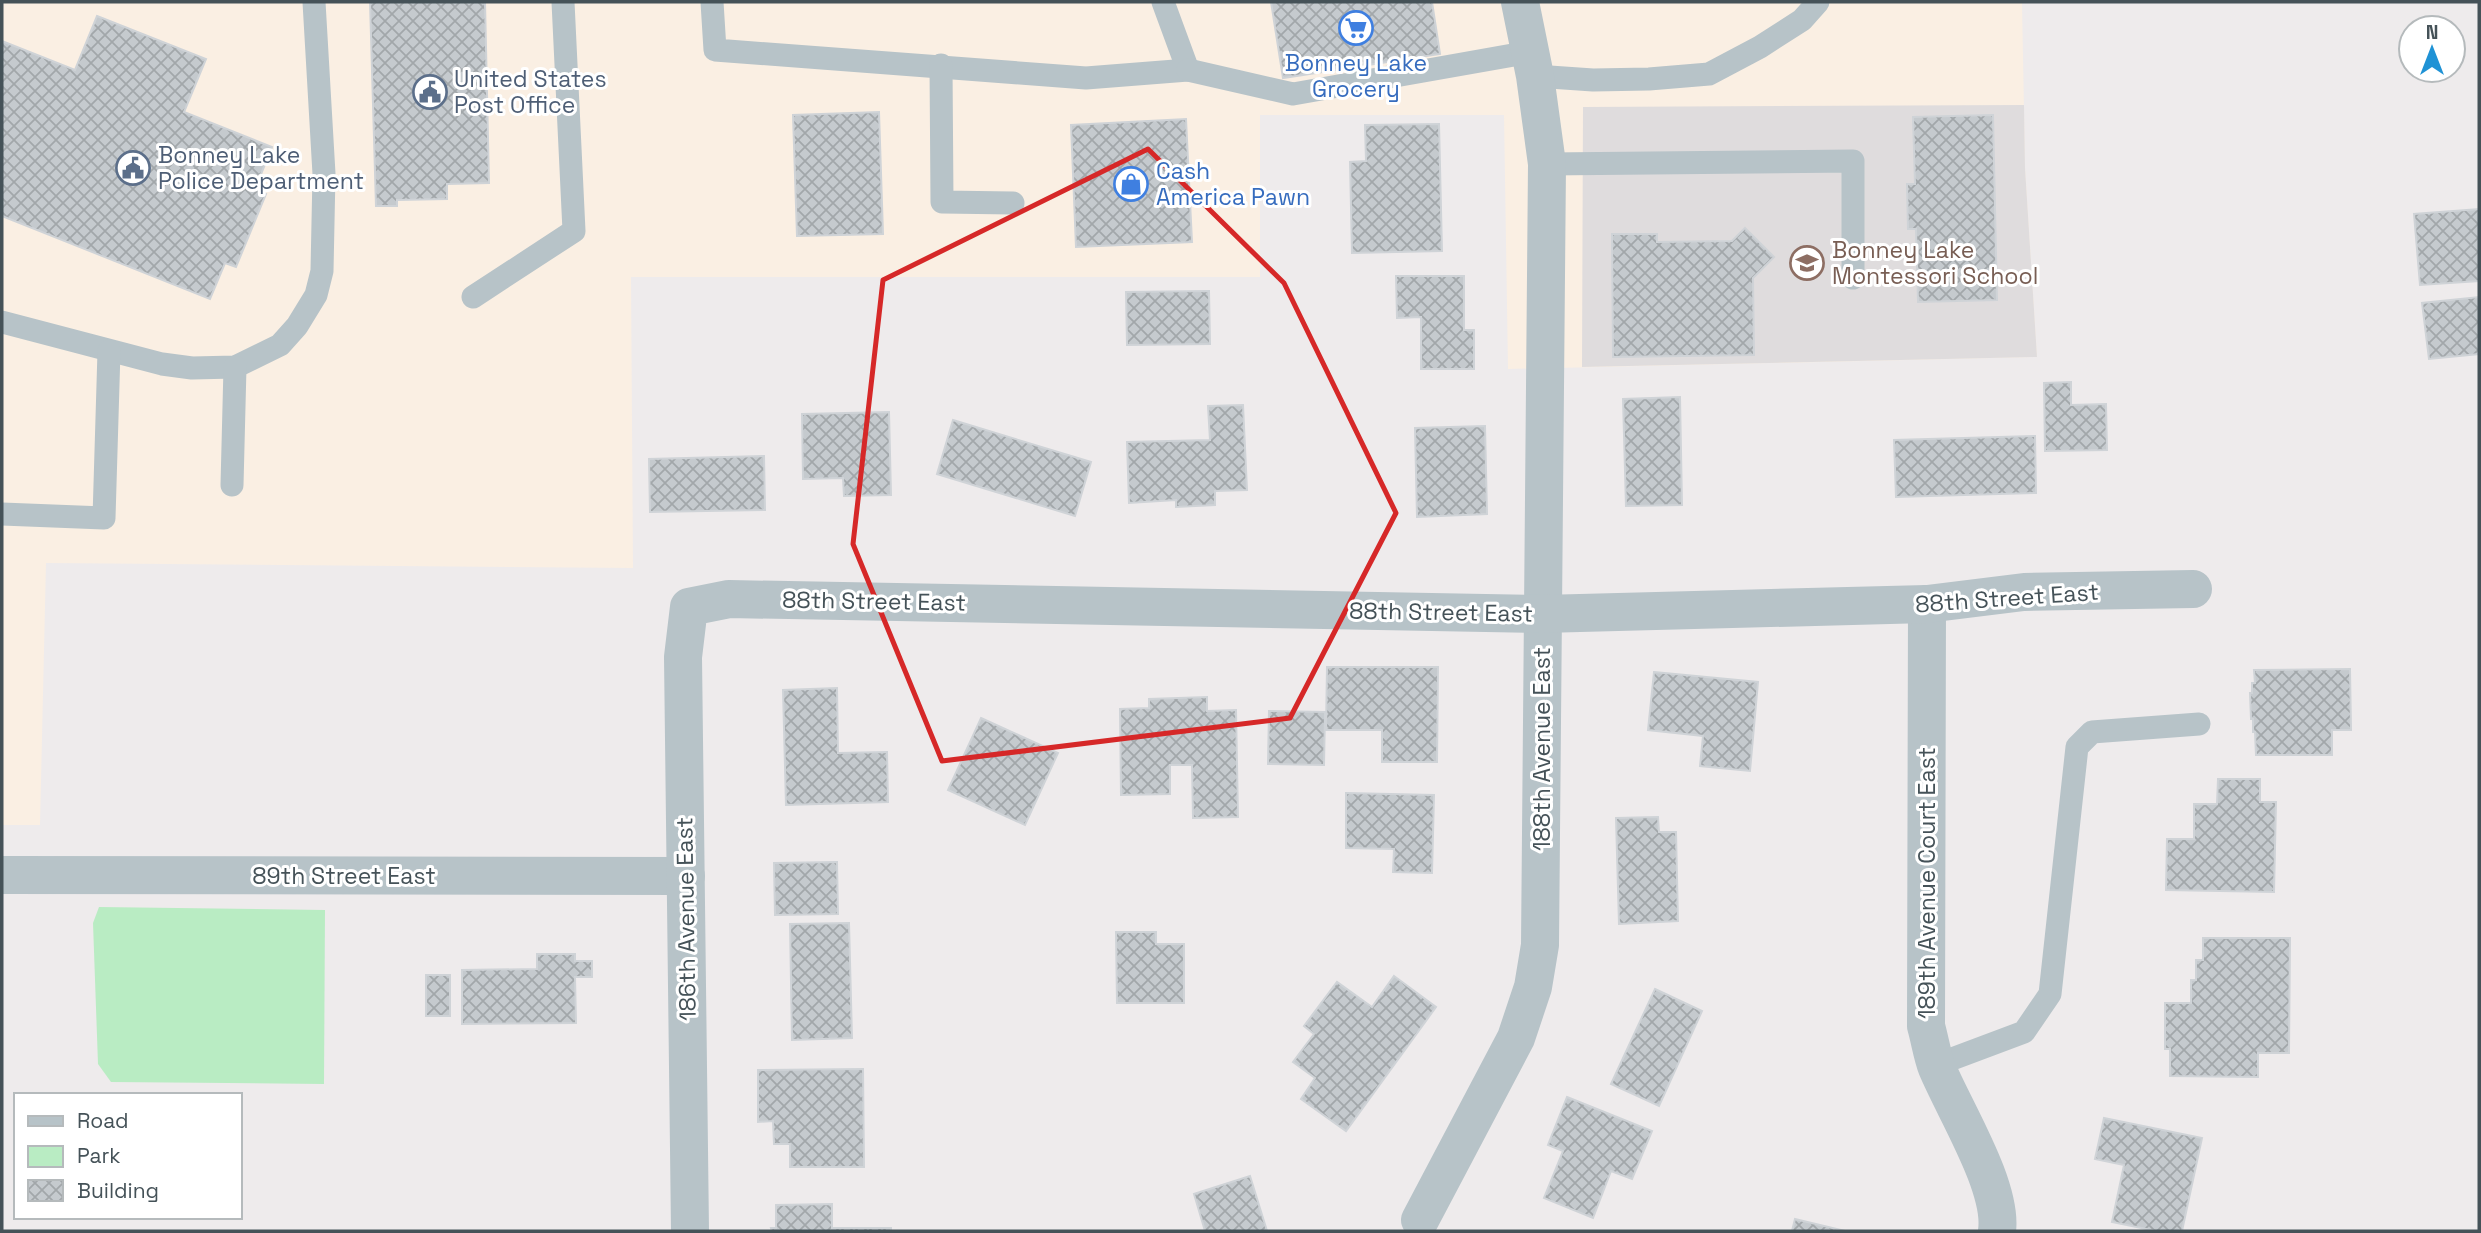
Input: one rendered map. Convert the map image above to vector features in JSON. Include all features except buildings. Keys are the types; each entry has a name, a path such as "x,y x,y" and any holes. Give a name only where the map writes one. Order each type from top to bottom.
{"street":[{"name":"188th Avenue East","path":"1420,1220 1516,1038 1533,987 1540,944 1547,164 1533,64 1520,2"},
{"name":"88th Street East","path":"689,607 729,598 1542,614 1927,604 2024,592 2193,589"},
{"name":"189th Avenue Court East","path":"1927,604 1926,1026 1936,1065 1991,1185 1998,1220 1997,1231"},
{"name":"186th Avenue East","path":"689,607 683,657 690,1231"},
{"name":"89th Street East","path":"2,875 686,876"}],"lane":[{"path":"2,322 162,364 192,368 235,367 280,345 297,326 316,295 322,271 324,174 314,2"},
{"path":"473,297 574,232 563,2"},
{"path":"712,2 715,50 1086,78 1188,70 1293,93 1533,64 1593,80 1709,74 1760,47 1802,20 1818,2"},
{"path":"1163,2 1188,70"},
{"path":"940,65 942,202 1013,204"},
{"path":"1547,164 1853,161 1853,278"},
{"path":"2,514 104,518 109,351"},
{"path":"232,485 235,367"},
{"path":"1936,1065 2024,1032 2050,994 2077,747 2092,732 2199,724"}],"highlighted area":[{"path":"1148,149 1284,283 1396,513 1290,718 942,761 853,544 883,280"}],"shaded area":[{"path":"2,2 2022,2 2025,168 2037,357 1508,369 1504,115 1260,115 1260,277 631,277 633,568 46,563 40,825 2,825"},
{"name":"Bonney Lake Montessori School","path":"2024,105 2025,168 2037,357 1582,367 1583,107"}],"green space":[{"path":"99,907 325,910 324,1084 111,1082 98,1064 93,923"}],"place":[{"name":"Bonney Lake Grocery","path":"1356,28"},
{"name":"United States Post Office","path":"430,92"},
{"name":"Bonney Lake Police Department","path":"133,168"},
{"name":"Cash America Pawn","path":"1131,184"},
{"name":"Bonney Lake Montessori School","path":"1807,263"}]}
